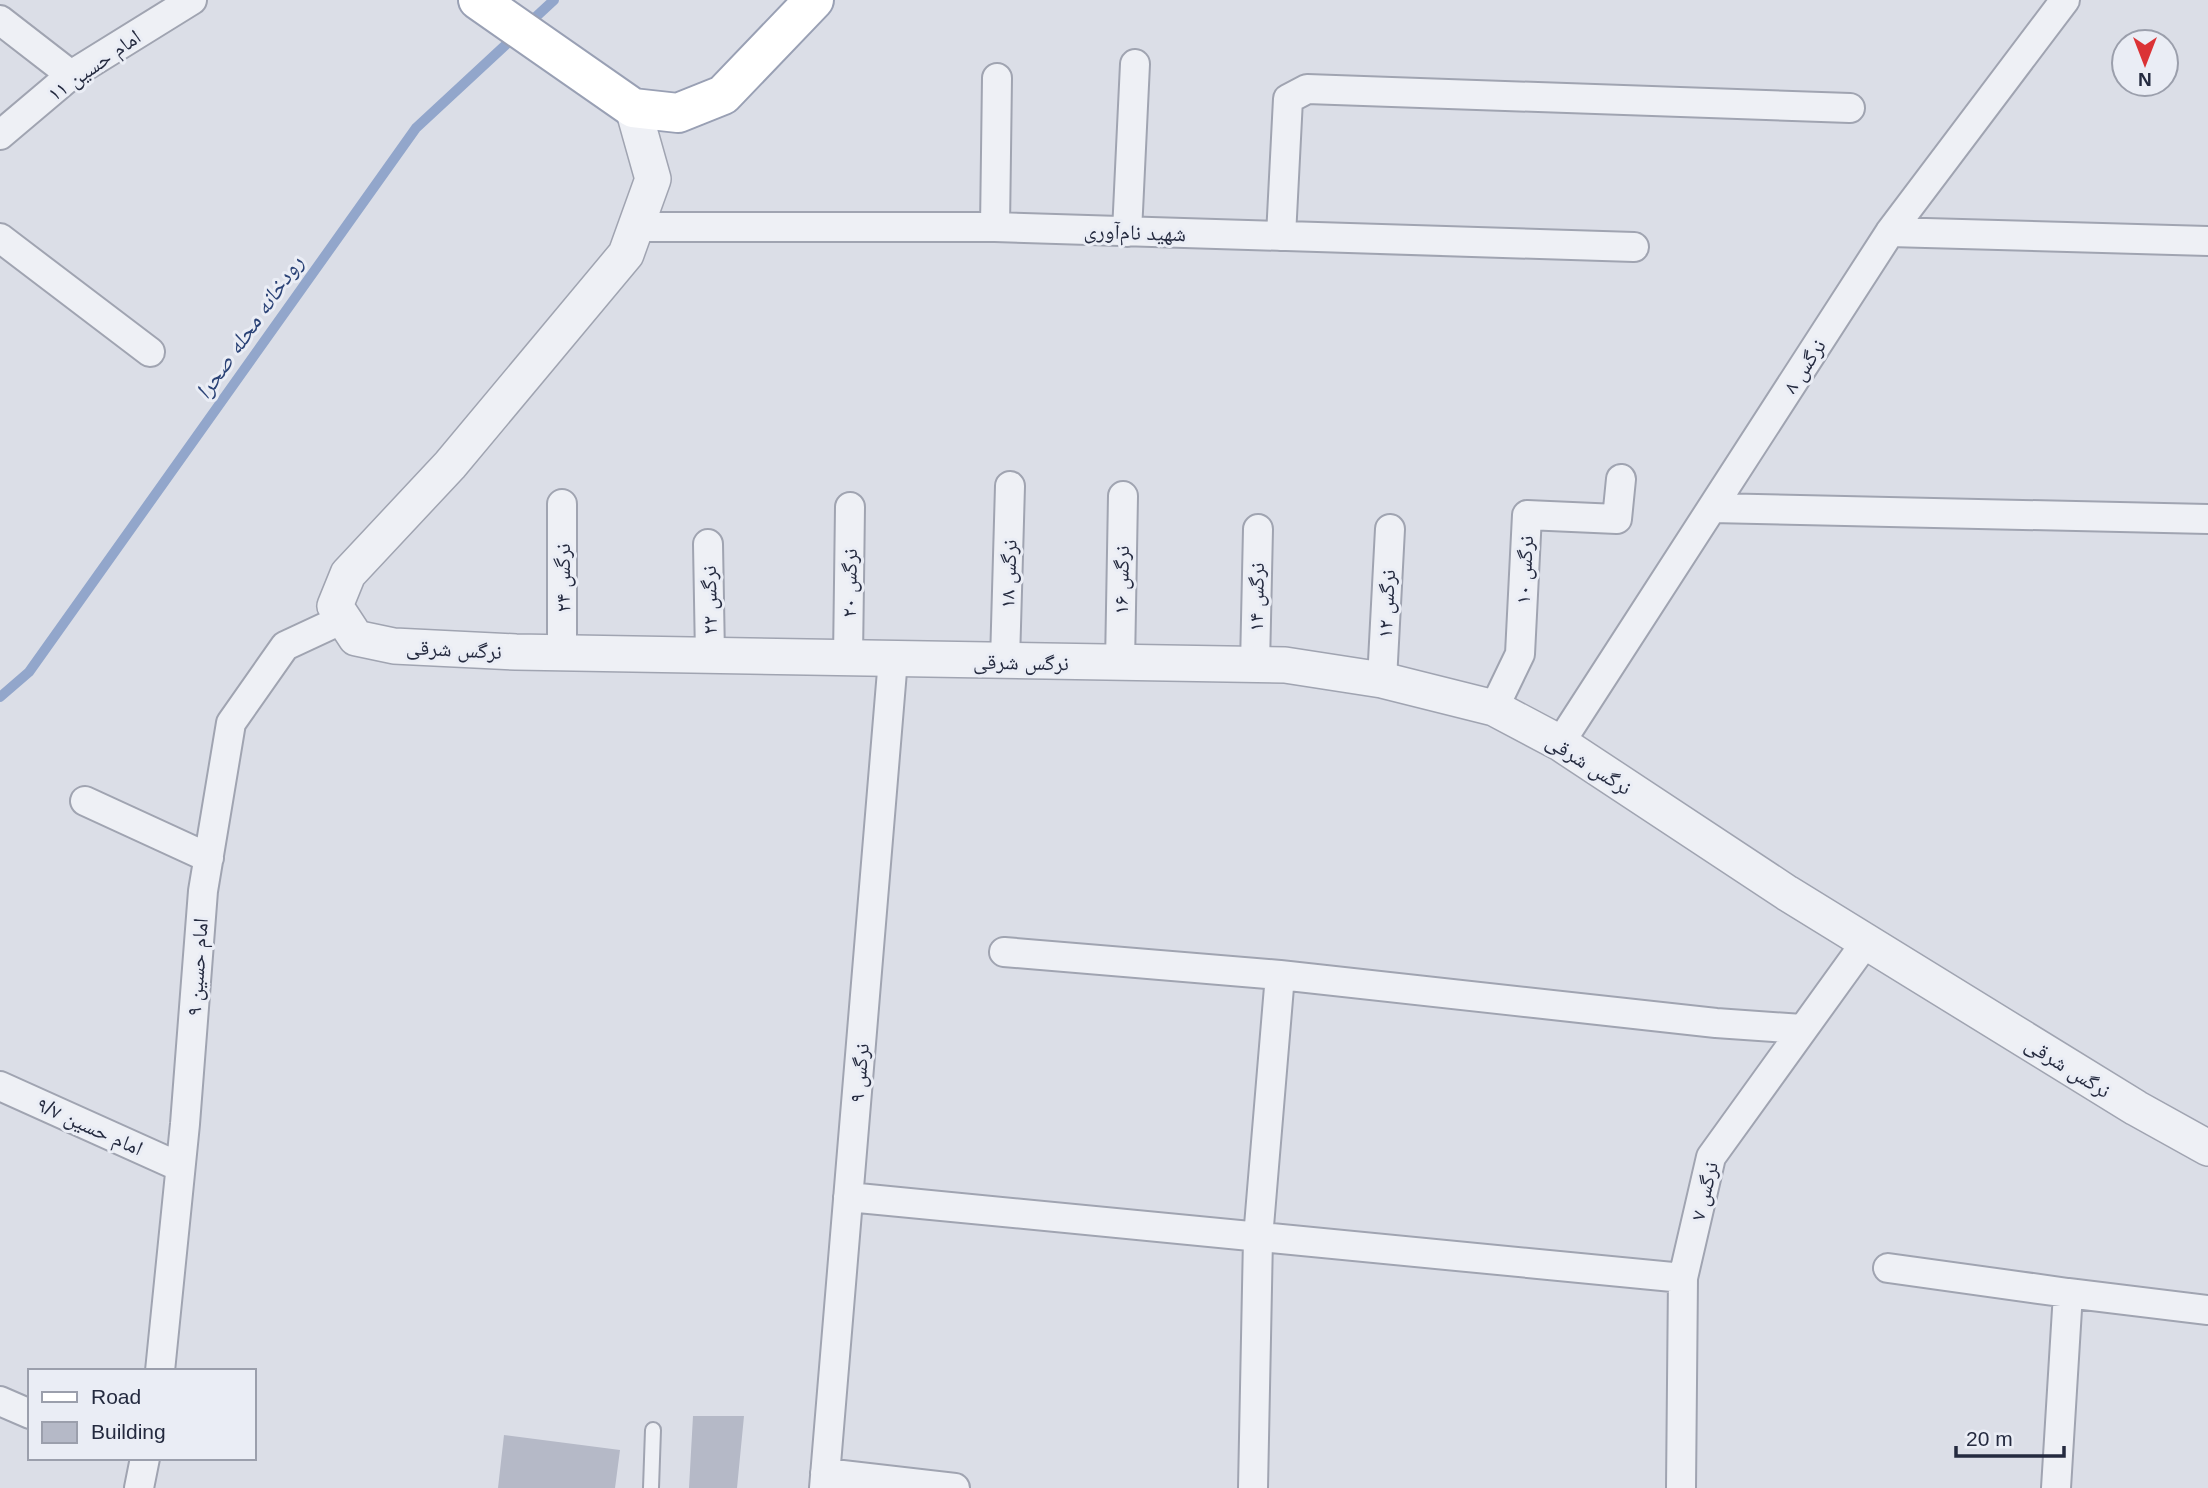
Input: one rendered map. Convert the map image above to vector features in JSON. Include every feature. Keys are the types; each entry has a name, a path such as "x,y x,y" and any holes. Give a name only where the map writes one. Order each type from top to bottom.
{"main road":[{"path":"478,0 633,108 678,113 723,94 814,0"}],"street":[{"name":"امام حسین ۱۱","path":"0,135 71,75 192,0"},
{"name":"نرگس ۸","path":"1560,743 1890,232 2065,0"},
{"path":"0,20 71,75"},
{"path":"1127,232 1135,64"},
{"path":"995,228 997,78"},
{"path":"1281,236 1288,99 1307,89 1850,108"},
{"path":"343,619 335,606 348,574 450,466 626,254 653,179 633,108"},
{"name":"شهید نام‌آوری","path":"636,227 995,228 1634,247"},
{"path":"1890,232 2208,241"},
{"path":"0,238 149,352"},
{"name":"نرگس ۱۰","path":"1494,708 1520,654 1527,515 1617,519 1621,479"},
{"name":"نرگس ۱۸","path":"1005,661 1010,486"},
{"name":"نرگس ۱۶","path":"1120,664 1123,496"},
{"name":"نرگس ۲۴","path":"562,503 562,653"},
{"name":"نرگس ۲۰","path":"848,658 850,507"},
{"path":"1712,508 2208,519"},
{"name":"نرگس ۱۴","path":"1255,665 1258,529"},
{"name":"نرگس ۱۲","path":"1382,680 1390,529"},
{"name":"نرگس ۲۲","path":"708,544 710,656"},
{"name":"نرگس شرقی","path":"343,619 356,638 394,646 562,653 1285,666 1382,680 1494,708 1560,743 1787,893 2136,1108 2208,1148"},
{"name":"امام حسین ۹","path":"160,1369 203,891 231,723 285,646 343,619"},
{"name":"نرگس ۹","path":"825,1481 893,659"},
{"path":"85,801 209,858"},
{"name":"نرگس ۷","path":"1681,1488 1683,1278 1711,1157 1866,942"},
{"path":"1004,952 1280,975 1702,1021 1802,1029"},
{"path":"1253,1488 1258,1238 1280,975"},
{"name":"امام حسین ۹/۷","path":"0,1086 180,1167"},
{"path":"848,1197 1683,1278"},
{"path":"1888,1268 2208,1310"},
{"path":"2056,1488 2068,1293"},
{"path":"0,1401 28,1413"},
{"path":"825,1481 955,1488"}],"lane":[{"path":"651,1488 653,1430"}],"building":[{"path":"693,1416 744,1416 737,1488 689,1488"},
{"path":"504,1435 620,1450 615,1488 498,1488"}],"waterway":[{"name":"رودخانه محله صحرا","path":"0,697 29,672 416,128 554,0"}]}
